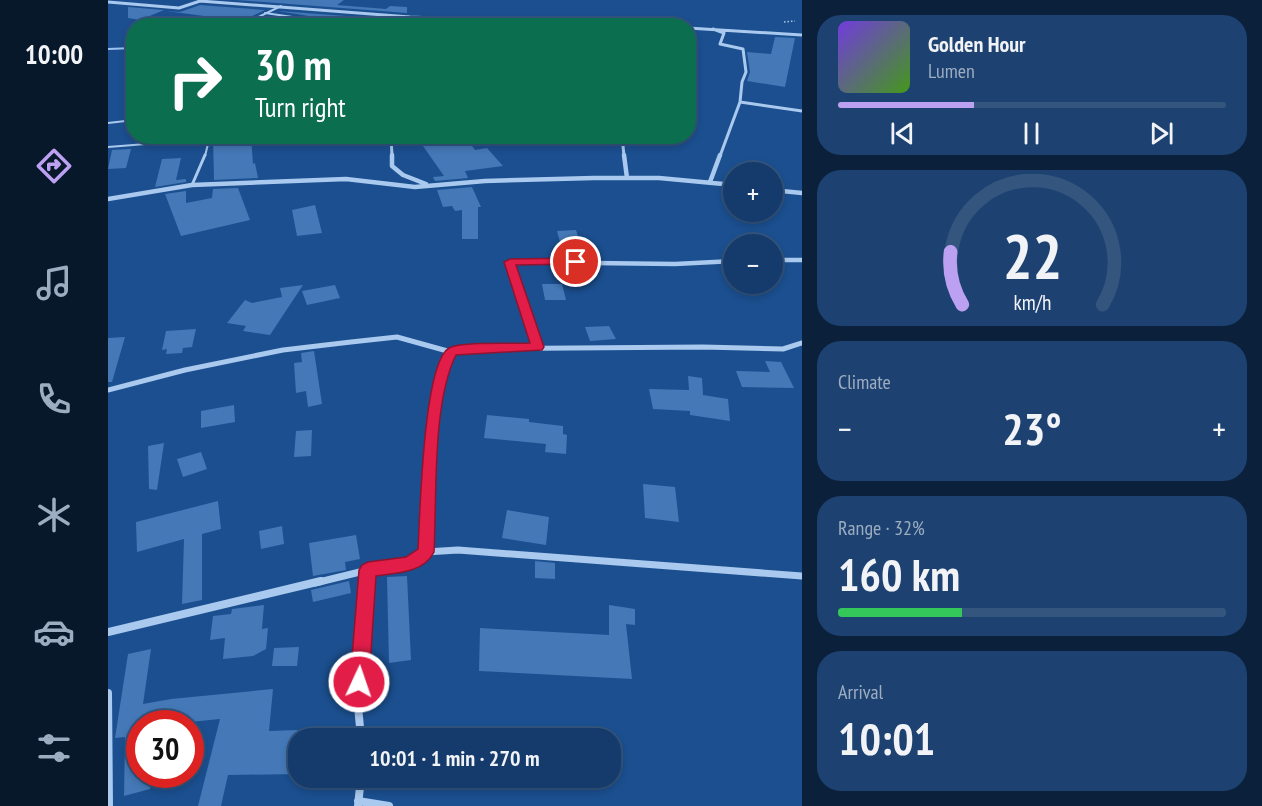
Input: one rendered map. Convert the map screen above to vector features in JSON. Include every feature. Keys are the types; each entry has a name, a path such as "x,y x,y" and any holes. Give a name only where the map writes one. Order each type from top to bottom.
{"street":[{"path":"108,3 179,8 200,1 435,18"},
{"path":"696,28 801,35"},
{"path":"710,182 740,102 742,82 746,72 743,49 720,44 724,33 713,29"},
{"path":"740,102 801,111"},
{"path":"391,144 392,166 403,175 434,186"},
{"path":"623,144 627,178"},
{"path":"108,199 192,185 346,178 398,185 434,186 485,180 627,178 723,184"},
{"path":"783,191 801,193"},
{"path":"783,260 801,260"},
{"path":"538,347 510,262 675,264 723,262"},
{"path":"108,390 185,370 283,350 397,337 451,352 458,349 538,347 783,349 801,343"},
{"path":"426,552 433,421 442,369 451,352"},
{"path":"108,632 368,570 410,564 426,552 458,550 520,553 801,576"},
{"path":"360,728 358,706 368,570"},
{"path":"108,693 109,806"},
{"path":"360,788 358,804 389,806"}],"lane":[{"path":"255,18 281,6"},
{"path":"265,13 299,18"},
{"path":"108,123 126,121"},
{"path":"108,147 142,144"},
{"path":"192,185 195,172 209,150 209,144"}],"building":[{"path":"236,0 344,0 337,5 386,9 390,6 407,7 407,13"},
{"path":"200,5 265,10 248,18 219,18 166,11 180,12"},
{"path":"128,7 164,10 145,18 128,18"},
{"path":"278,11 372,18 321,18"},
{"path":"775,37 795,38 785,87 747,81 750,72 747,52 771,54"},
{"path":"213,144 252,144 253,164 255,163 258,178 214,180"},
{"path":"422,144 471,144 475,150 487,148 503,166 465,171 468,178 435,181 433,177 444,176"},
{"path":"131,149 126,168 108,169 112,150"},
{"path":"181,158 176,180 186,179 186,182 155,187 162,159"},
{"path":"472,187 481,207 478,207 478,239 462,239 462,210 455,211 452,206 443,207 437,190"},
{"path":"238,188 250,220 181,236 165,194 186,191 186,203 212,198 213,189"},
{"path":"315,205 322,233 297,236 292,210"},
{"path":"576,230 581,246 561,246 557,231"},
{"path":"542,284 562,284 566,300 545,300"},
{"path":"303,285 270,335 243,331 246,326 227,323 245,300 252,303 282,297 280,288"},
{"path":"335,285 340,298 307,305 302,291"},
{"path":"609,326 616,339 590,341 585,327"},
{"path":"196,329 192,347 183,348 182,353 166,354 167,349 162,350 166,331"},
{"path":"125,337 112,382 108,382 108,338"},
{"path":"314,351 322,404 308,407 306,391 296,393 294,363 302,362 301,353"},
{"path":"765,361 781,362 794,388 742,387 736,371 770,372"},
{"path":"688,376 702,378 703,395 728,399 730,421 690,415 690,411 653,409 649,389 689,390"},
{"path":"234,405 235,422 201,428 201,411"},
{"path":"487,415 529,419 529,422 563,426 563,434 567,435 566,454 545,452 546,444 484,438"},
{"path":"312,430 311,456 294,457 296,431"},
{"path":"164,443 157,490 149,489 148,446"},
{"path":"201,452 207,469 183,477 177,459"},
{"path":"643,484 675,487 679,522 645,518"},
{"path":"218,501 221,529 202,534 202,600 182,604 184,539 137,552 136,522"},
{"path":"507,510 549,517 546,545 502,538"},
{"path":"282,526 284,544 261,549 259,531"},
{"path":"356,535 360,559 345,562 346,570 313,576 309,543"},
{"path":"535,561 555,563 555,579 535,578"},
{"path":"407,576 411,660 389,663 387,577"},
{"path":"349,581 351,593 313,602 311,590"},
{"path":"264,605 262,629 268,628 266,649 253,656 223,659 225,638 210,640 213,616 231,614 232,609"},
{"path":"609,605 635,609 635,625 626,624 632,679 479,671 480,628 609,635"},
{"path":"299,647 297,666 272,666 274,648"},
{"path":"151,649 143,704 273,689 269,731 288,730 288,774 228,775 221,806 198,806 220,719 204,721 204,710 126,710 126,788 150,788 124,796 125,737 115,738 128,654"}],"waterway":[{"path":"108,49 126,48"}],"route":[{"path":"359,682 368,570 410,564 426,552 426,511 433,421 442,369 451,352 458,349 538,347 510,262 576,262"}]}
